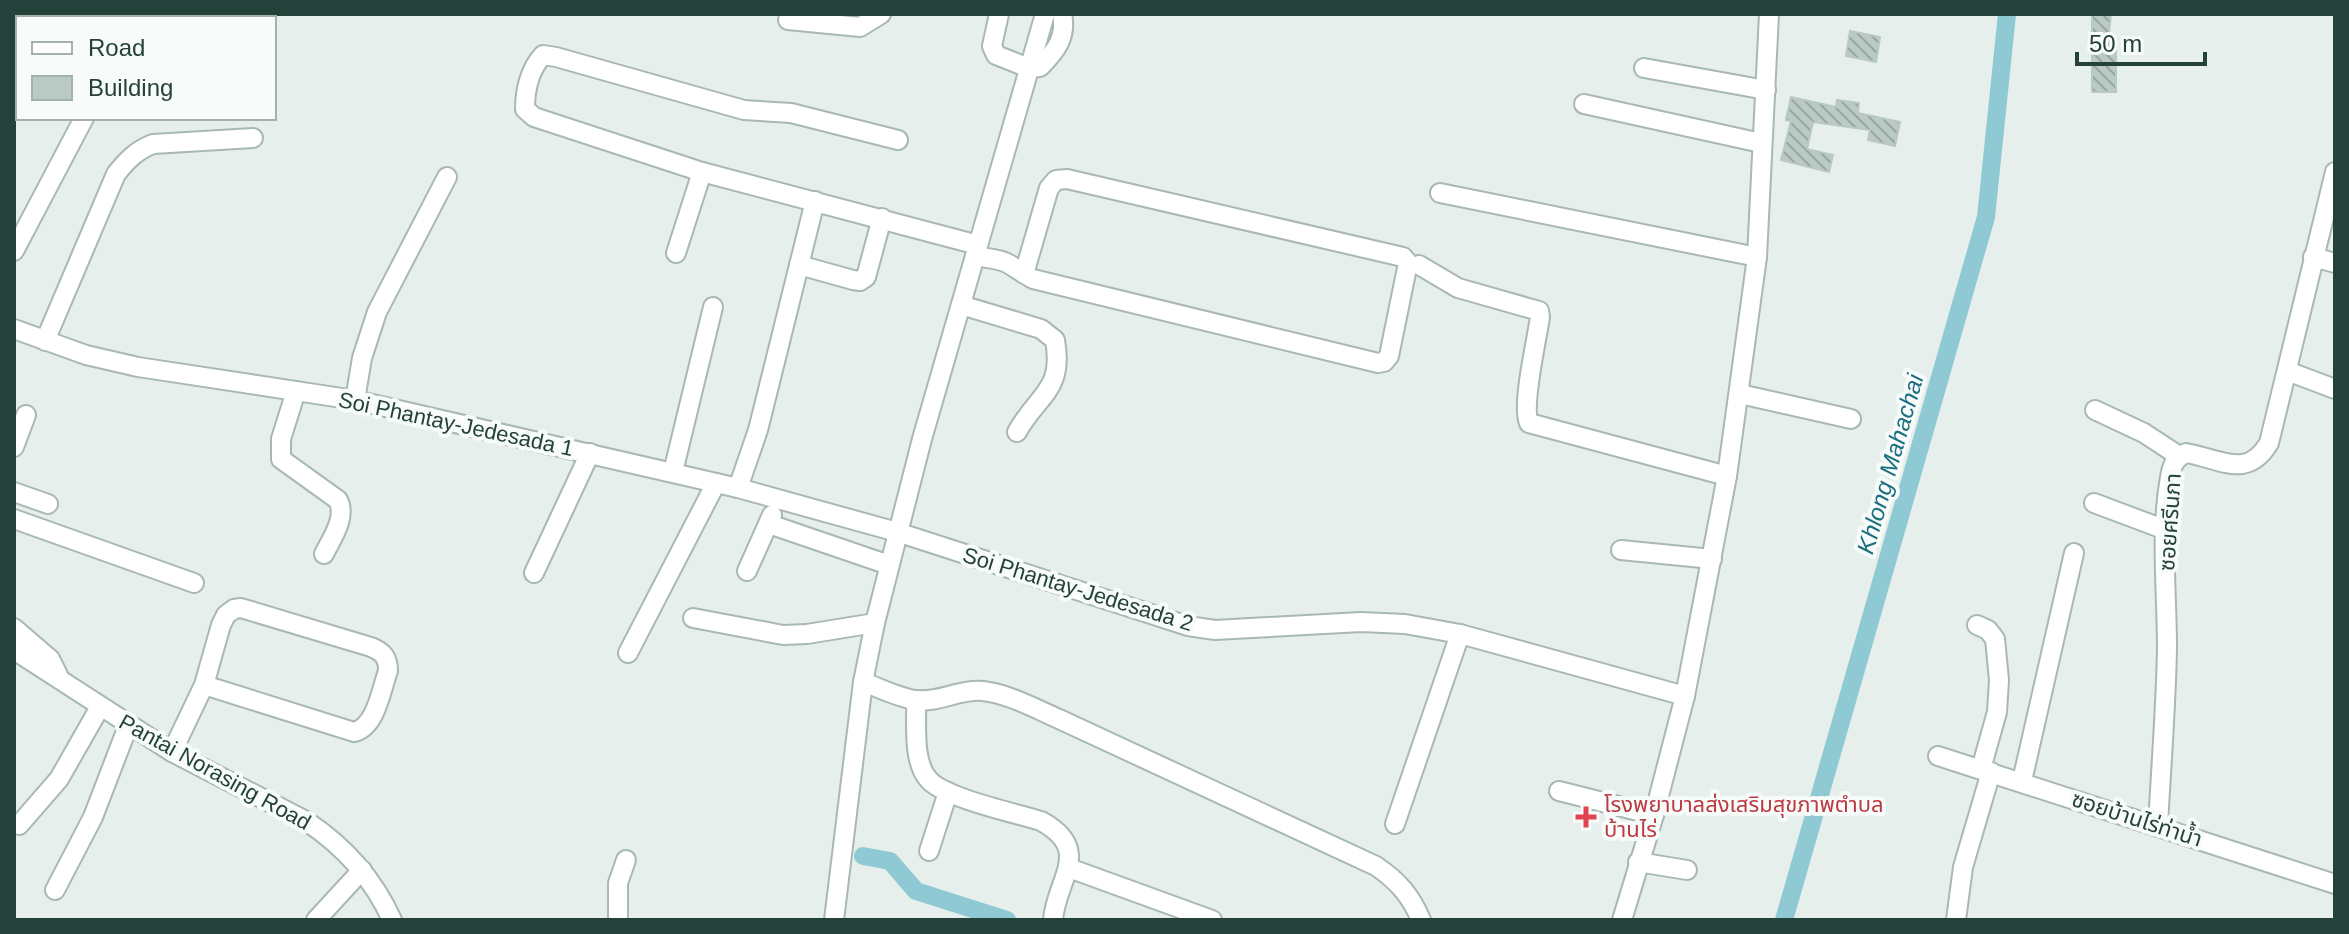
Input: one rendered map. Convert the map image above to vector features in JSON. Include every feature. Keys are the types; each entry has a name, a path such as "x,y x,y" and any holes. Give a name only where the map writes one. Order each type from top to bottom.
{"street":[{"path":"788,20 860,27 881,14"},
{"path":"999,14 992,46 996,55 1029,68 1040,67 1059,44 1065,30 1062,14"},
{"path":"834,920 863,682 875,623 897,532 1045,14"},
{"path":"1622,920 1685,696 1727,476 1757,257 1769,14"},
{"path":"898,140 791,113 744,110 543,55 535,63 525,95 525,109 534,117 702,172 882,218 977,250 1008,263 1024,274 1033,279 1378,363 1389,356 1408,263 1403,257 1295,230 1067,179 1056,180 1049,188 1024,274"},
{"path":"1644,68 1766,90"},
{"path":"1584,104 1761,143"},
{"path":"14,251 83,120"},
{"path":"45,341 116,174 139,149 153,144 253,138"},
{"path":"676,253 702,172"},
{"name":"ซอยศรีนภา","path":"2158,826 2167,651 2166,530 2170,478 2179,456 2186,453 2242,466 2253,462 2269,443 2335,172"},
{"path":"355,400 362,358 377,312 447,177"},
{"path":"1440,193 1757,257"},
{"path":"738,488 758,430 815,201"},
{"path":"799,265 860,281 868,272 882,218"},
{"path":"2313,257 2335,263"},
{"path":"1419,265 1458,288 1539,311 1526,416 1529,423 1727,476"},
{"path":"961,305 1041,329 1055,340 1057,370 1054,382 1017,432"},
{"path":"673,472 713,307"},
{"name":"Soi Phantay-Jedesada 1","path":"14,329 86,355 138,367 355,400 673,472 897,532"},
{"path":"2287,371 2335,389"},
{"path":"296,391 281,439 281,459 338,500 342,508 324,554"},
{"path":"1740,394 1851,419"},
{"path":"2095,410 2144,433 2179,456"},
{"path":"14,447 26,415"},
{"path":"534,573 590,453"},
{"path":"628,653 716,483"},
{"path":"14,492 48,504"},
{"path":"747,571 769,524 776,498"},
{"path":"2094,503 2166,530"},
{"path":"14,519 194,583"},
{"path":"769,524 889,565"},
{"name":"Soi Phantay-Jedesada 2","path":"897,532 1188,626 1215,630 1372,622 1405,624 1460,634 1685,696"},
{"path":"1621,550 1712,559"},
{"path":"2022,781 2074,553"},
{"path":"172,752 204,685 221,625 226,615 234,609 241,608 371,647 385,656 388,663 369,724 354,732 204,685"},
{"path":"693,618 783,635 875,623"},
{"path":"1956,920 1963,867 1997,712 1999,680 1995,639 1988,630 1977,625"},
{"path":"14,628 50,659 59,680"},
{"path":"1395,824 1460,634"},
{"name":"Pantai Norasing Road","path":"14,650 172,752 306,821 344,850 362,870 383,901 388,919"},
{"path":"863,682 916,700 937,699 960,691 986,691 1059,719 1376,866 1392,876 1412,898 1421,920"},
{"path":"916,700 918,749 928,780 948,792 1041,821 1054,828 1068,848 1069,868 1053,920"},
{"path":"19,825 59,779 100,707"},
{"path":"55,890 93,817 128,726"},
{"name":"ซอยบ้านไร่ท่าน้ำ","path":"1938,756 2335,884"},
{"path":"1559,791 1654,815"},
{"path":"929,851 948,792"},
{"path":"618,920 618,883 626,860"},
{"path":"1638,862 1687,870"},
{"path":"1069,868 1212,920"},
{"path":"316,920 362,870"}],"building":[{"path":"2092,14 2111,14 2108,41 2116,41 2116,92 2092,92"},
{"path":"1850,31 1880,37 1876,62 1846,56"},
{"path":"1791,97 1836,107 1837,100 1859,103 1858,113 1900,122 1895,146 1868,140 1870,130 1813,122 1807,149 1833,155 1829,172 1781,160 1791,121 1786,120"}],"waterway":[{"name":"Khlong Mahachai","path":"1784,920 1986,217 2007,14"},
{"path":"863,856 890,861 916,891 1007,920"}],"place":[{"name":"โรงพยาบาลส่งเสริมสุขภาพตำบล บ้านไร่","path":"1586,817"}]}
